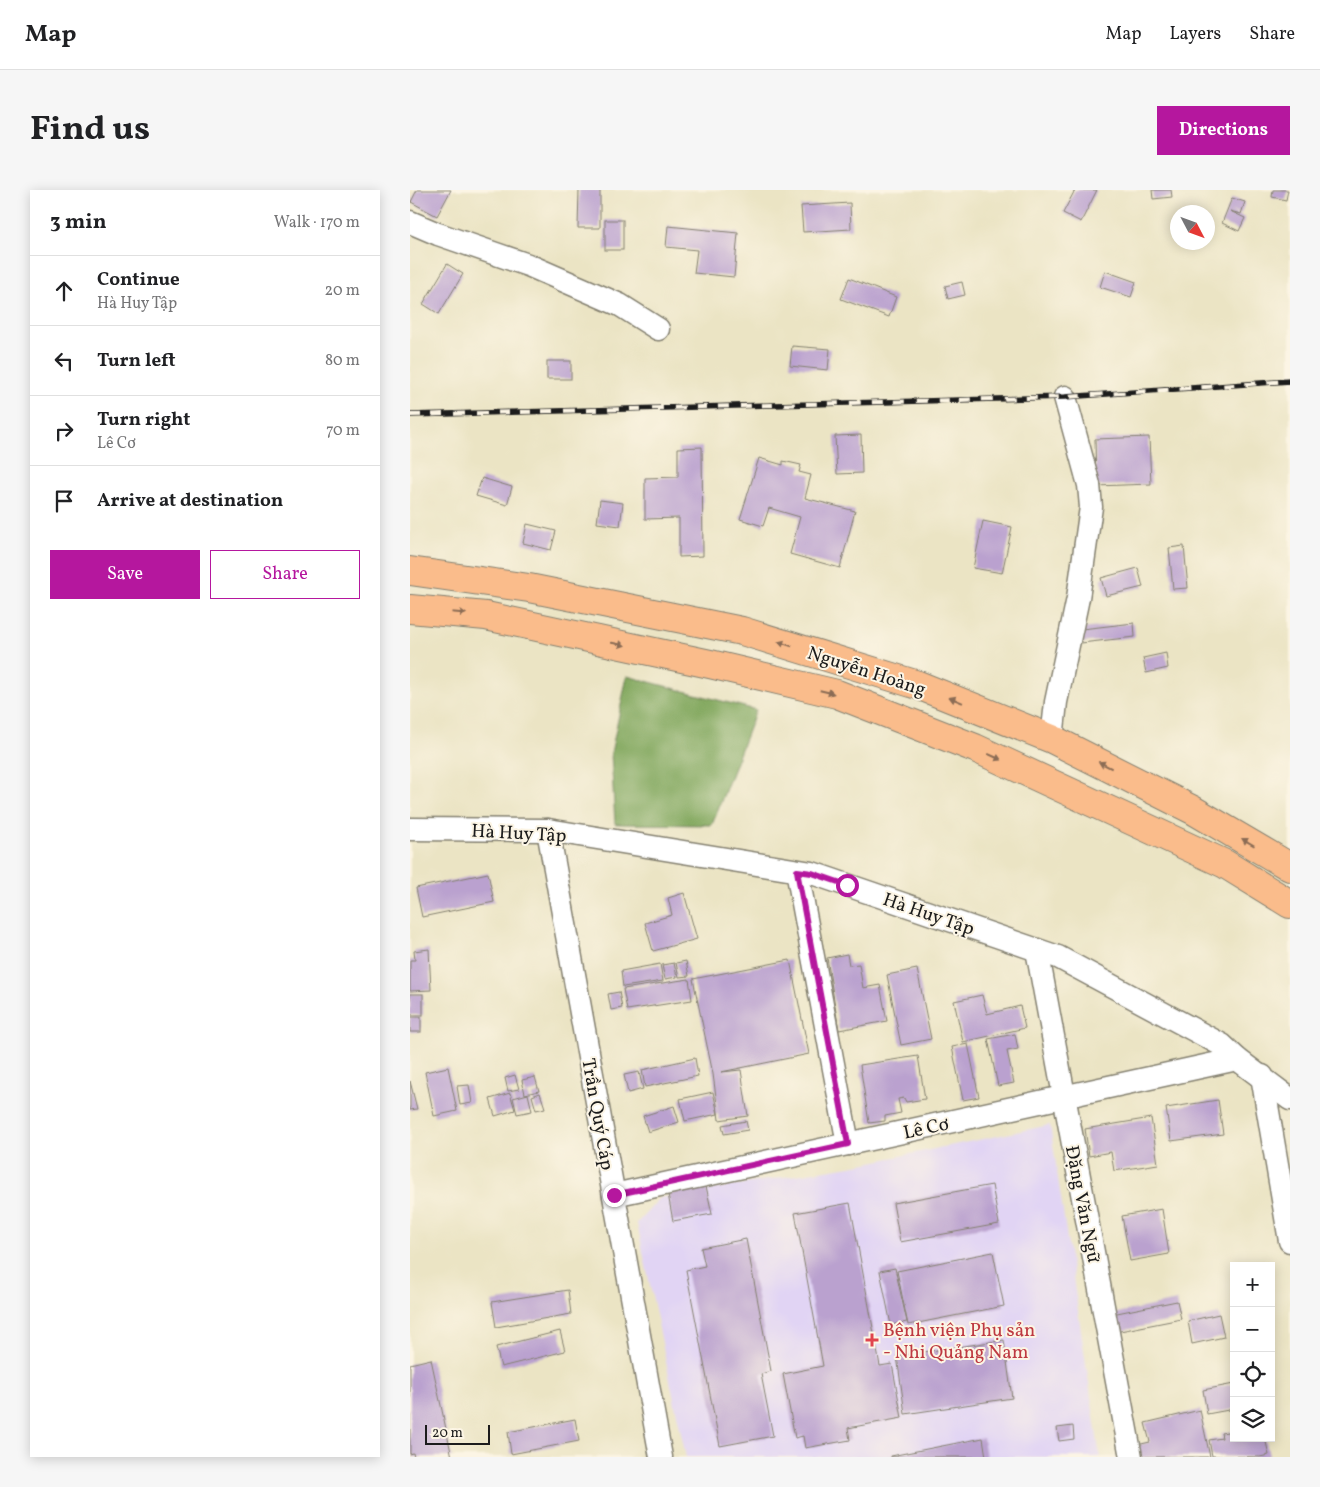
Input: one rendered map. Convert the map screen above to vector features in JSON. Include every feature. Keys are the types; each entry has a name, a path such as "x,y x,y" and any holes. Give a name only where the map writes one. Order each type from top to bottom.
{"highway":[{"name":"Nguyễn Hoàng","path":"410,571 529,588 742,631 918,685 1052,739 1193,810 1290,867"},
{"name":"Nguyễn Hoàng","path":"410,609 486,616 710,664 837,694 984,752 1225,864 1290,904"}],"street":[{"path":"410,222 438,234 528,265 620,306 658,329"},
{"path":"1052,739 1056,702 1078,598 1091,507 1089,485 1066,398"},
{"name":"Hà Huy Tập","path":"410,829 548,830 812,873 1058,957 1222,1045 1237,1059 1290,1099"},
{"name":"Trần Quý Cáp","path":"548,830 660,1457"},
{"path":"797,871 848,1144"},
{"name":"Đặng Văn Ngữ","path":"1037,950 1131,1457"},
{"name":"Lê Cơ","path":"614,1195 1237,1059"},
{"path":"1262,1076 1290,1241"}],"shaded area":[{"name":"Bệnh viện Phụ sản - Nhi Quảng Nam","path":"1050,1125 1100,1457 686,1457 637,1223 660,1198 862,1164"}],"green space":[{"path":"627,676 756,710 712,825 615,824 611,753"}],"building":[{"path":"417,190 451,190 437,216 411,202"},
{"path":"579,190 600,190 600,228 578,228"},
{"path":"1075,190 1097,190 1081,222 1063,213"},
{"path":"1152,190 1171,190 1172,197 1153,199"},
{"path":"1273,190 1288,190 1286,200 1272,197"},
{"path":"1232,198 1245,202 1241,214 1230,211 1245,218 1239,231 1222,223"},
{"path":"850,203 851,229 803,232 801,206"},
{"path":"605,220 623,220 623,250 605,250"},
{"path":"668,226 738,233 734,277 694,273 697,250 666,247"},
{"path":"447,264 463,274 439,314 423,304"},
{"path":"1105,271 1136,282 1131,297 1100,287"},
{"path":"849,278 896,297 889,317 841,299"},
{"path":"962,282 965,295 948,299 945,286"},
{"path":"792,346 830,349 828,370 790,366"},
{"path":"547,361 571,361 571,379 547,379"},
{"path":"861,435 862,473 837,474 835,436"},
{"path":"1149,437 1151,484 1096,486 1095,439"},
{"path":"702,447 703,556 679,557 679,518 645,519 645,478 678,477 678,448"},
{"path":"759,458 783,465 783,461 801,465 799,472 811,475 805,498 855,511 840,568 790,554 800,517 769,508 763,526 740,519"},
{"path":"482,478 512,487 507,505 476,496"},
{"path":"600,500 623,503 620,526 597,523"},
{"path":"983,521 1012,527 1002,573 973,568"},
{"path":"527,524 556,531 551,550 523,543"},
{"path":"1184,546 1188,588 1173,589 1169,548"},
{"path":"1138,568 1143,587 1106,596 1101,578"},
{"path":"1134,623 1135,637 1072,644 1073,630"},
{"path":"1166,653 1168,668 1146,673 1143,658"},
{"path":"488,873 494,902 422,917 416,888"},
{"path":"684,893 697,939 653,951 645,923 672,915 668,898"},
{"path":"429,949 431,990 410,991 410,960 415,960 414,951"},
{"path":"847,954 849,965 859,964 863,988 880,985 887,1021 839,1030 827,958"},
{"path":"790,960 809,1054 721,1072 741,1070 748,1116 719,1120 713,1074 693,979"},
{"path":"686,961 689,976 679,977 676,963"},
{"path":"674,963 677,977 665,979 662,965"},
{"path":"660,964 663,981 623,987 621,971"},
{"path":"917,969 931,1039 901,1045 887,975"},
{"path":"689,979 692,1000 627,1010 623,989"},
{"path":"619,992 622,1008 611,1010 608,994"},
{"path":"410,994 423,994 423,1015 410,1015"},
{"path":"982,995 987,1014 1020,1006 1025,1028 963,1042 954,1001"},
{"path":"410,1017 421,1017 421,1032 410,1032"},
{"path":"1015,1034 1018,1049 1007,1051 1014,1083 998,1086 988,1039"},
{"path":"968,1044 979,1097 963,1100 952,1047"},
{"path":"918,1056 925,1099 906,1102 904,1098 898,1099 901,1113 885,1116 885,1121 869,1123 860,1065"},
{"path":"695,1058 698,1076 645,1087 642,1070"},
{"path":"448,1067 457,1111 434,1116 425,1072"},
{"path":"639,1072 643,1089 628,1093 624,1075"},
{"path":"515,1075 519,1089 508,1091 505,1078"},
{"path":"535,1077 539,1091 525,1094 522,1080"},
{"path":"410,1081 417,1109 410,1110"},
{"path":"469,1085 472,1103 460,1105 457,1086"},
{"path":"713,1092 718,1114 685,1121 680,1099"},
{"path":"510,1093 515,1110 495,1116 490,1099"},
{"path":"540,1093 545,1108 536,1110 532,1096"},
{"path":"528,1094 532,1111 517,1114 513,1098"},
{"path":"1218,1100 1223,1134 1171,1141 1166,1108"},
{"path":"674,1106 679,1122 648,1132 643,1116"},
{"path":"1151,1118 1158,1164 1114,1171 1111,1152 1089,1156 1085,1129"},
{"path":"746,1121 748,1130 724,1134 722,1125"},
{"path":"992,1185 999,1224 900,1242 893,1203"},
{"path":"706,1186 712,1214 673,1221 668,1194"},
{"path":"850,1203 880,1366 892,1364 902,1418 848,1428 850,1440 805,1448 803,1436 795,1438 783,1374 823,1366 795,1213"},
{"path":"1162,1209 1169,1254 1130,1261 1122,1216"},
{"path":"746,1239 771,1371 761,1374 773,1436 720,1446 686,1270 705,1266 701,1248"},
{"path":"993,1252 1004,1306 908,1325 897,1271"},
{"path":"895,1268 907,1322 891,1325 880,1271"},
{"path":"568,1290 571,1314 496,1327 492,1302"},
{"path":"1177,1301 1181,1319 1110,1333 1107,1315"},
{"path":"1219,1314 1224,1337 1192,1344 1188,1321"},
{"path":"560,1331 565,1351 501,1367 496,1347"},
{"path":"1004,1340 1012,1398 905,1414 897,1356"},
{"path":"431,1359 452,1457 414,1457 413,1453 410,1454 410,1364"},
{"path":"1230,1385 1230,1410 1207,1414 1203,1390"},
{"path":"1200,1410 1210,1457 1140,1457 1137,1445 1150,1442 1145,1423"},
{"path":"575,1419 579,1441 511,1454 508,1432"},
{"path":"1073,1426 1074,1439 1059,1441 1057,1428"},
{"path":"1230,1432 1230,1442 1266,1442 1269,1455 1260,1457 1212,1456 1209,1440 1222,1438 1221,1433"},
{"path":"983,1438 986,1457 891,1457 891,1456"}],"railway":[{"path":"410,415 1065,397 1290,381"}],"place":[{"name":"Bệnh viện Phụ sản - Nhi Quảng Nam","path":"872,1340"}],"route":[{"path":"614,1195 848,1144 797,871 812,873 847,885"}]}
